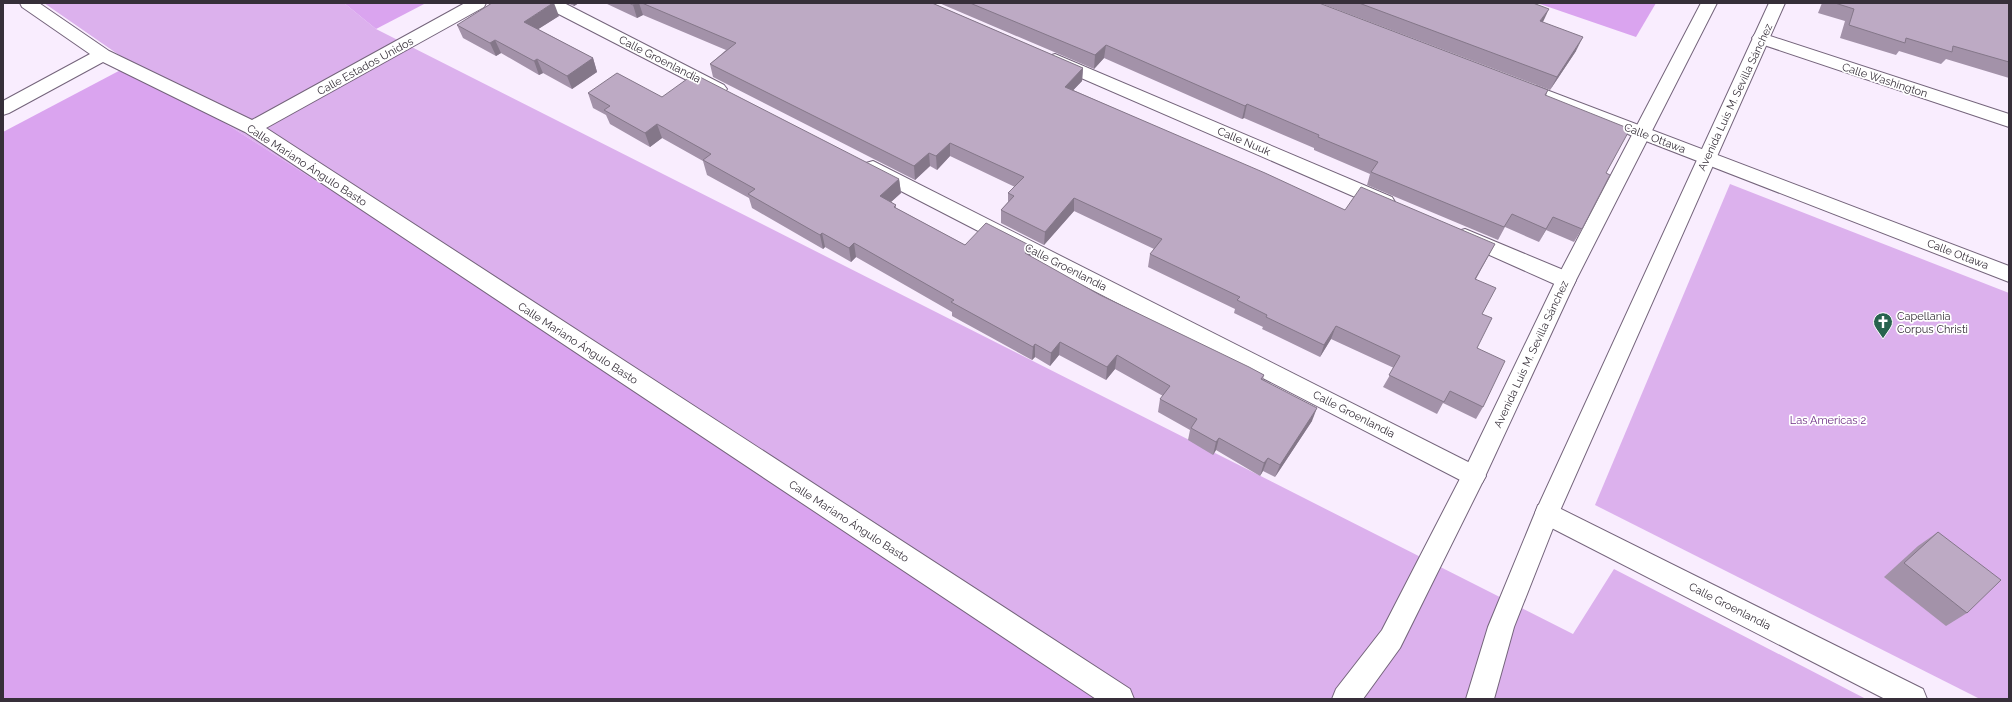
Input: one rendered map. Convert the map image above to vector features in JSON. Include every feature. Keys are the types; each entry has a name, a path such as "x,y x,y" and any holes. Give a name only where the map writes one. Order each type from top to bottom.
{"street":[{"name":"Calle Mariano Ángulo Basto","path":"28,3 103,56 252,128 1120,699"},
{"name":"Calle Estados Unidos","path":"252,128 478,3"},
{"name":"Calle Groenlandia","path":"551,3 736,98"},
{"name":"Avenida Luis M. Sevilla Sánchez","path":"1346,699 1391,639 1474,476 1566,280 1708,3"},
{"name":"Avenida Luis M. Sevilla Sánchez","path":"1480,699 1501,627 1548,513 1706,157 1777,3"},
{"name":"Calle Washington","path":"1762,38 2009,121"},
{"name":"Calle Nuuk","path":"1039,53 1398,208"},
{"path":"3,109 103,56"},
{"name":"Calle Ottawa","path":"1523,87 2009,274"},
{"name":"Calle Groenlandia","path":"856,159 1474,476"},
{"path":"1449,230 1566,280"},
{"name":"Calle Groenlandia","path":"1548,513 1913,699"}],"green space":[{"path":"44,3 344,3 376,29 1573,634 1614,569 1866,699 1133,699 132,64"},
{"name":"Las Americas 2","path":"1730,184 2009,293 2009,699 1980,699 1595,505"}],"shaded area":[{"path":"344,3 426,3 376,29"},
{"path":"1537,3 1656,3 1636,37"},
{"path":"132,64 1133,699 3,699 3,132"}],"building":[{"path":"492,3 553,3 524,22 593,58 567,76 537,59 534,61 495,40 490,43 457,25"},
{"path":"642,3 932,3 1083,68 1065,87 1265,173 1345,210 1361,187 1495,244 1475,279 1496,288 1482,314 1492,318 1477,348 1505,361 1483,407 1450,391 1444,402 1389,375 1400,356 1336,326 1324,345 1266,317 1267,315 1237,300 1240,297 1150,254 1162,239 1074,198 1045,232 1001,210 1014,196 1008,193 1024,177 950,143 936,156 929,153 914,166 710,64 736,43"},
{"path":"970,3 1319,3 1548,90 1545,95 1630,129 1606,173 1610,175 1582,229 1553,217 1546,229 1512,214 1504,227 1371,172 1378,162 1318,137 1319,135 1247,104 1245,106 1106,45 1095,55"},
{"path":"1359,3 1533,3 1549,9 1540,21 1583,37 1557,77"},
{"path":"1835,3 2009,3 2009,62 1953,46 1952,52 1906,38 1905,43 1849,25 1854,9"},
{"path":"617,73 662,97 694,74 899,179 880,196 896,205 894,207 965,245 986,223 1031,246 1025,253 1100,295 1249,367 1264,375 1261,379 1317,408 1280,465 1268,458 1264,463 1219,438 1216,442 1191,428 1197,419 1160,399 1170,386 1117,355 1107,367 1060,342 1051,353 1035,344 1033,347 951,302 954,300 854,243 849,248 822,233 820,235 748,194 755,189 703,160 711,154 657,124 645,133 604,110 610,106 588,93"},
{"path":"1938,532 2001,580 1967,613 1904,563"}],"place":[{"name":"Capellania Corpus Christi","path":"1883,339"}]}
